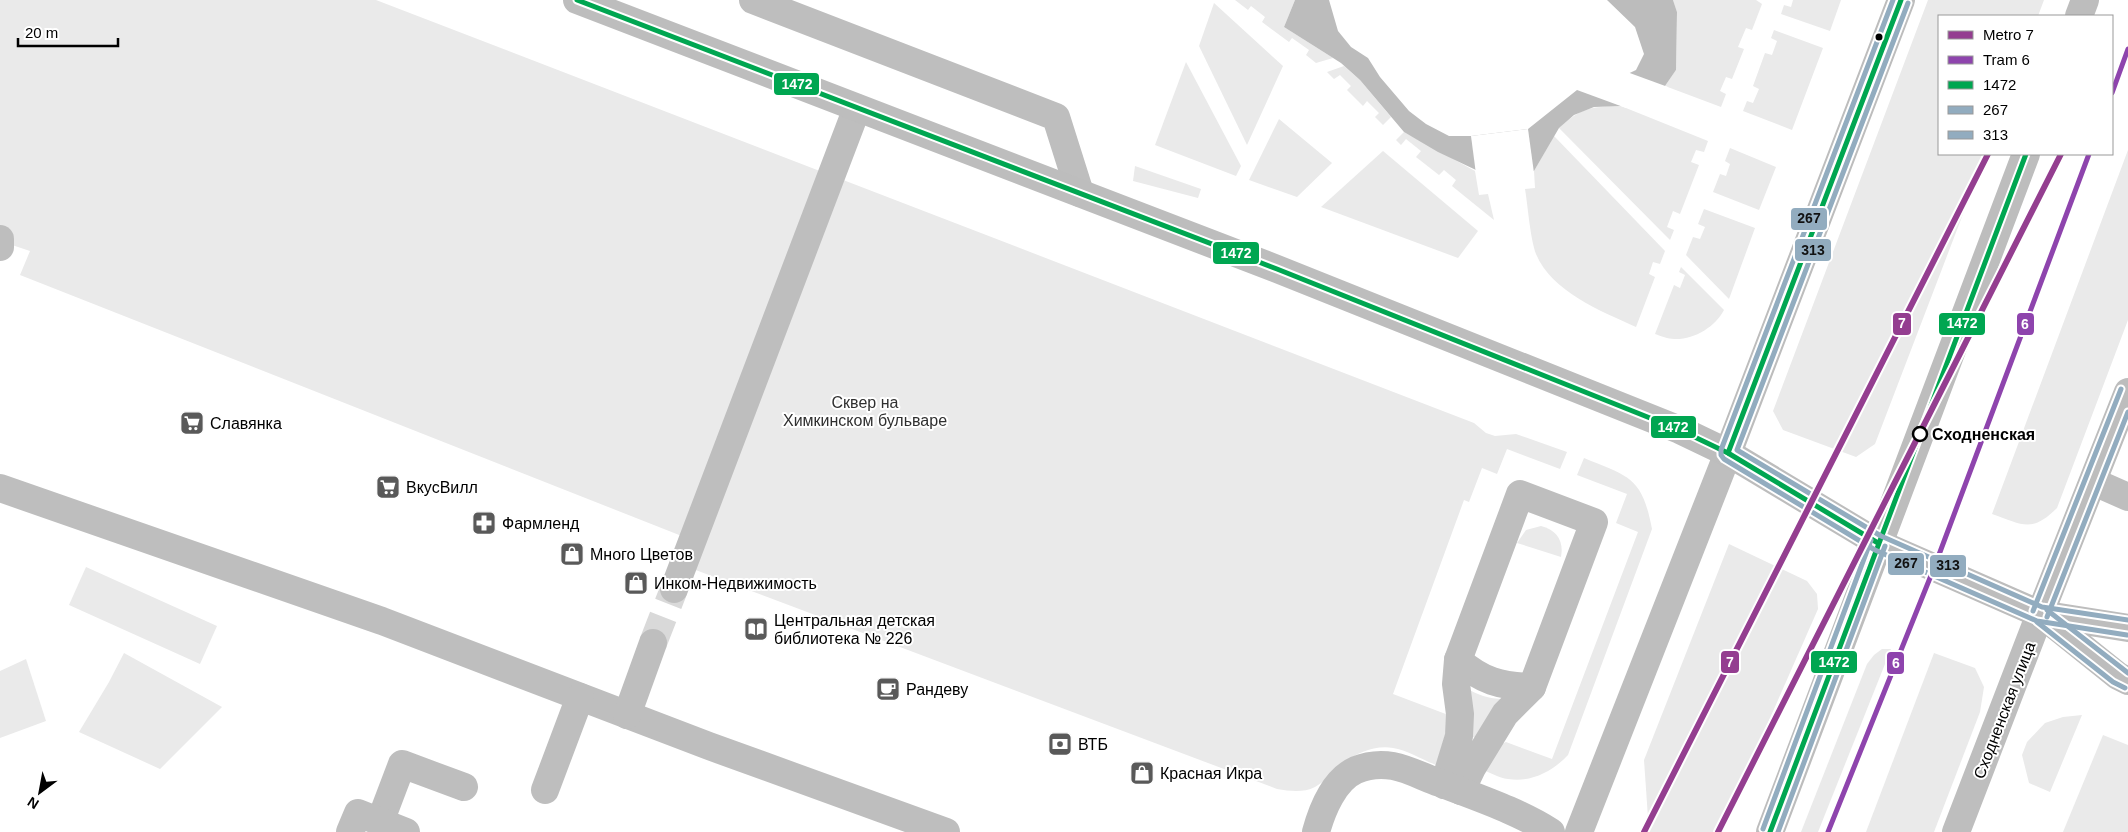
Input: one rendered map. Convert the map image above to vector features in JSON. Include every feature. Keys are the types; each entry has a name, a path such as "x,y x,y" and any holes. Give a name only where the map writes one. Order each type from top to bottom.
{"main road":[{"path":"577,0 1295,276 1680,430 1728,453 1878,543 2040,614 2128,628"},
{"path":"1728,453 1901,0"},
{"path":"2079,15 2085,0"},
{"path":"1770,832 2026,155"},
{"name":"Сходненская улица","path":"2040,614 2094,482 2128,392"},
{"path":"2040,614 2128,682"}],"street":[{"path":"753,0 1056,118 1080,193"},
{"path":"674,589 857,108"},
{"path":"0,238 0,248"},
{"path":"1579,832 1728,453"},
{"path":"2094,482 2128,497"},
{"path":"0,488 382,621 627,715 946,832"},
{"path":"1520,494 1594,522 1532,688 1505,714 1472,768 1452,788 1459,736 1460,714 1456,684 1458,660 1520,494"},
{"name":"Сходненская улица","path":"1956,832 2040,614"},
{"path":"627,715 653,643"},
{"path":"1458,660 1470,671 1487,680 1505,686 1532,688"},
{"path":"545,790 580,697"},
{"path":"380,822 402,764 464,787"},
{"path":"1316,832 1321,814 1339,782 1355,770 1374,765 1394,766 1515,812 1551,832"},
{"path":"350,832 358,813 406,832"}],"green space":[{"name":"Сквер на Химкинском бульваре","path":"0,0 376,0 1474,423 1486,433 1495,436 1516,434 1567,452 1560,469 1507,449 1497,474 1482,468 1469,502 1464,500 1393,694 1451,716 1436,765 1398,749 1386,747 1372,749 1347,761 1315,787 1296,791 1277,789 693,569 702,544 20,275 30,251 0,241"},
{"path":"1235,0 1295,0 1284,27 1333,58 1316,63 1306,55 1309,50 1292,38 1289,42 1262,22 1265,17 1251,6 1248,10"},
{"path":"1673,0 1756,0 1762,4 1752,30 1746,28 1738,47 1744,49 1732,79 1726,77 1720,91 1726,94 1721,107 1665,86 1676,70 1677,12"},
{"path":"1793,0 1841,0 1830,31 1781,14 1784,5 1791,7"},
{"path":"1928,0 2044,0 2038,15 1938,15 1938,155 1986,155 1875,444 1856,457 1783,430 1773,411"},
{"path":"1214,3 1283,66 1247,145 1199,46"},
{"path":"1774,30 1823,48 1792,130 1743,111 1747,101 1753,103 1759,89 1753,86 1765,53 1772,55 1777,41 1771,38"},
{"path":"1186,62 1241,166 1236,176 1155,145"},
{"path":"1344,66 1360,80 1391,117 1383,125 1375,117 1379,113 1367,101 1363,106 1347,90 1351,86 1340,75 1334,79 1327,72"},
{"path":"1621,106 1708,141 1704,152 1696,150 1691,162 1699,165 1680,214 1673,211 1667,227 1674,230 1670,240 1559,128 1574,116 1587,109"},
{"path":"1279,119 1332,163 1297,197 1249,180"},
{"path":"1404,132 1475,171 1479,195 1488,194 1494,220 1452,186 1456,180 1444,170 1439,175 1416,157 1421,151 1406,139 1401,145 1396,140"},
{"path":"1554,136 1665,251 1660,264 1653,262 1649,274 1655,277 1636,327 1593,307 1565,290 1543,267 1536,254 1525,189 1535,188 1534,171"},
{"path":"1730,148 1776,167 1759,210 1713,192 1720,174 1726,176 1730,164 1725,161"},
{"path":"2128,150 2128,320 2057,508 2041,521 2034,524 2020,524 1992,514"},
{"path":"1383,151 1478,231 1458,258 1321,207"},
{"path":"1135,166 1201,189 1198,198 1133,181"},
{"path":"1704,209 1755,228 1729,299 1686,255 1693,237 1700,239 1705,227 1698,224"},
{"path":"1681,267 1724,310 1715,322 1696,335 1682,339 1672,339 1655,334 1674,285 1680,288 1685,275 1679,272"},
{"path":"1584,458 1613,470 1632,481 1644,499 1652,529 1568,755 1556,766 1533,777 1517,780 1505,778 1481,769 1497,746 1506,742 1552,759 1638,532 1616,523 1627,494 1577,475"},
{"path":"1541,526 1551,530 1558,537 1562,551 1561,557 1517,543 1526,530"},
{"path":"1729,544 1807,581 1817,594 1818,609 1720,832 1649,832 1644,760"},
{"path":"86,567 217,626 200,664 69,605"},
{"path":"1882,649 1891,649 1818,832 1801,832 1867,664"},
{"path":"124,653 222,707 160,769 79,732"},
{"path":"1934,653 1975,668 1984,687 1980,712 1934,832 1866,832"},
{"path":"26,659 46,721 0,738 0,671"},
{"path":"1464,687 1483,696 1504,699 1478,738 1472,737"},
{"path":"2082,715 2050,792 2029,783 2022,755 2027,742 2045,723 2063,717"},
{"path":"2103,735 2128,745 2128,832 2063,832"}],"shaded area":[{"path":"1295,0 1329,0 1338,31 1351,47 1368,58 1380,77 1409,111 1426,124 1449,136 1471,136 1528,129 1577,90 1619,78 1636,70 1644,54 1635,27 1607,0 1673,0 1677,12 1676,70 1658,93 1621,106 1594,107 1574,115 1559,128 1534,171 1495,179 1438,152 1404,132 1360,80 1341,63 1284,27"}],"pier":[{"path":"1627,72 1668,87 1659,96 1641,105 1626,108 1577,90 1578,87"},
{"path":"1528,129 1534,173 1514,181 1495,182 1476,174 1471,136"}],"tunnel":[{"path":"653,643 674,589"}],"metro line":[{"name":"7","path":"1644,832 1987,155"},
{"name":"7","path":"1718,832 2060,155"}],"tram line":[{"name":"6","path":"2113,90 2128,49"},
{"name":"6","path":"1828,832 1934,568 2089,155"}],"transit line":[{"name":"1472","path":"577,0 1277,269 1680,430 1728,453 1878,543"},
{"name":"267","path":"1893,0 1721,450 1721,455 1724,459 1875,550 2037,621 2127,635"},
{"name":"1472","path":"1728,453 1901,0"},
{"name":"313","path":"1908,3 1737,450 1881,536 2042,607 2128,620"},
{"name":"1472","path":"1770,832 2026,155"},
{"name":"313","path":"2033,611 2121,389"},
{"name":"267","path":"2047,617 2128,412"},
{"name":"313","path":"1763,829 1871,540"},
{"name":"267","path":"1778,832 1885,546"},
{"name":"313","path":"2047,610 2128,673"},
{"name":"267","path":"2037,622 2113,682 2125,688"}],"place":[{"name":"Славянка","path":"192,423"},
{"name":"Сходненская","path":"1920,434"},
{"name":"ВкусВилл","path":"388,487"},
{"name":"Фармленд","path":"484,523"},
{"name":"Много Цветов","path":"572,554"},
{"name":"Инком-Недвижимость","path":"636,583"},
{"name":"Центральная детская библиотека № 226","path":"756,629"},
{"name":"Рандеву","path":"888,689"},
{"name":"ВТБ","path":"1060,744"},
{"name":"Красная Икра","path":"1142,773"}]}
